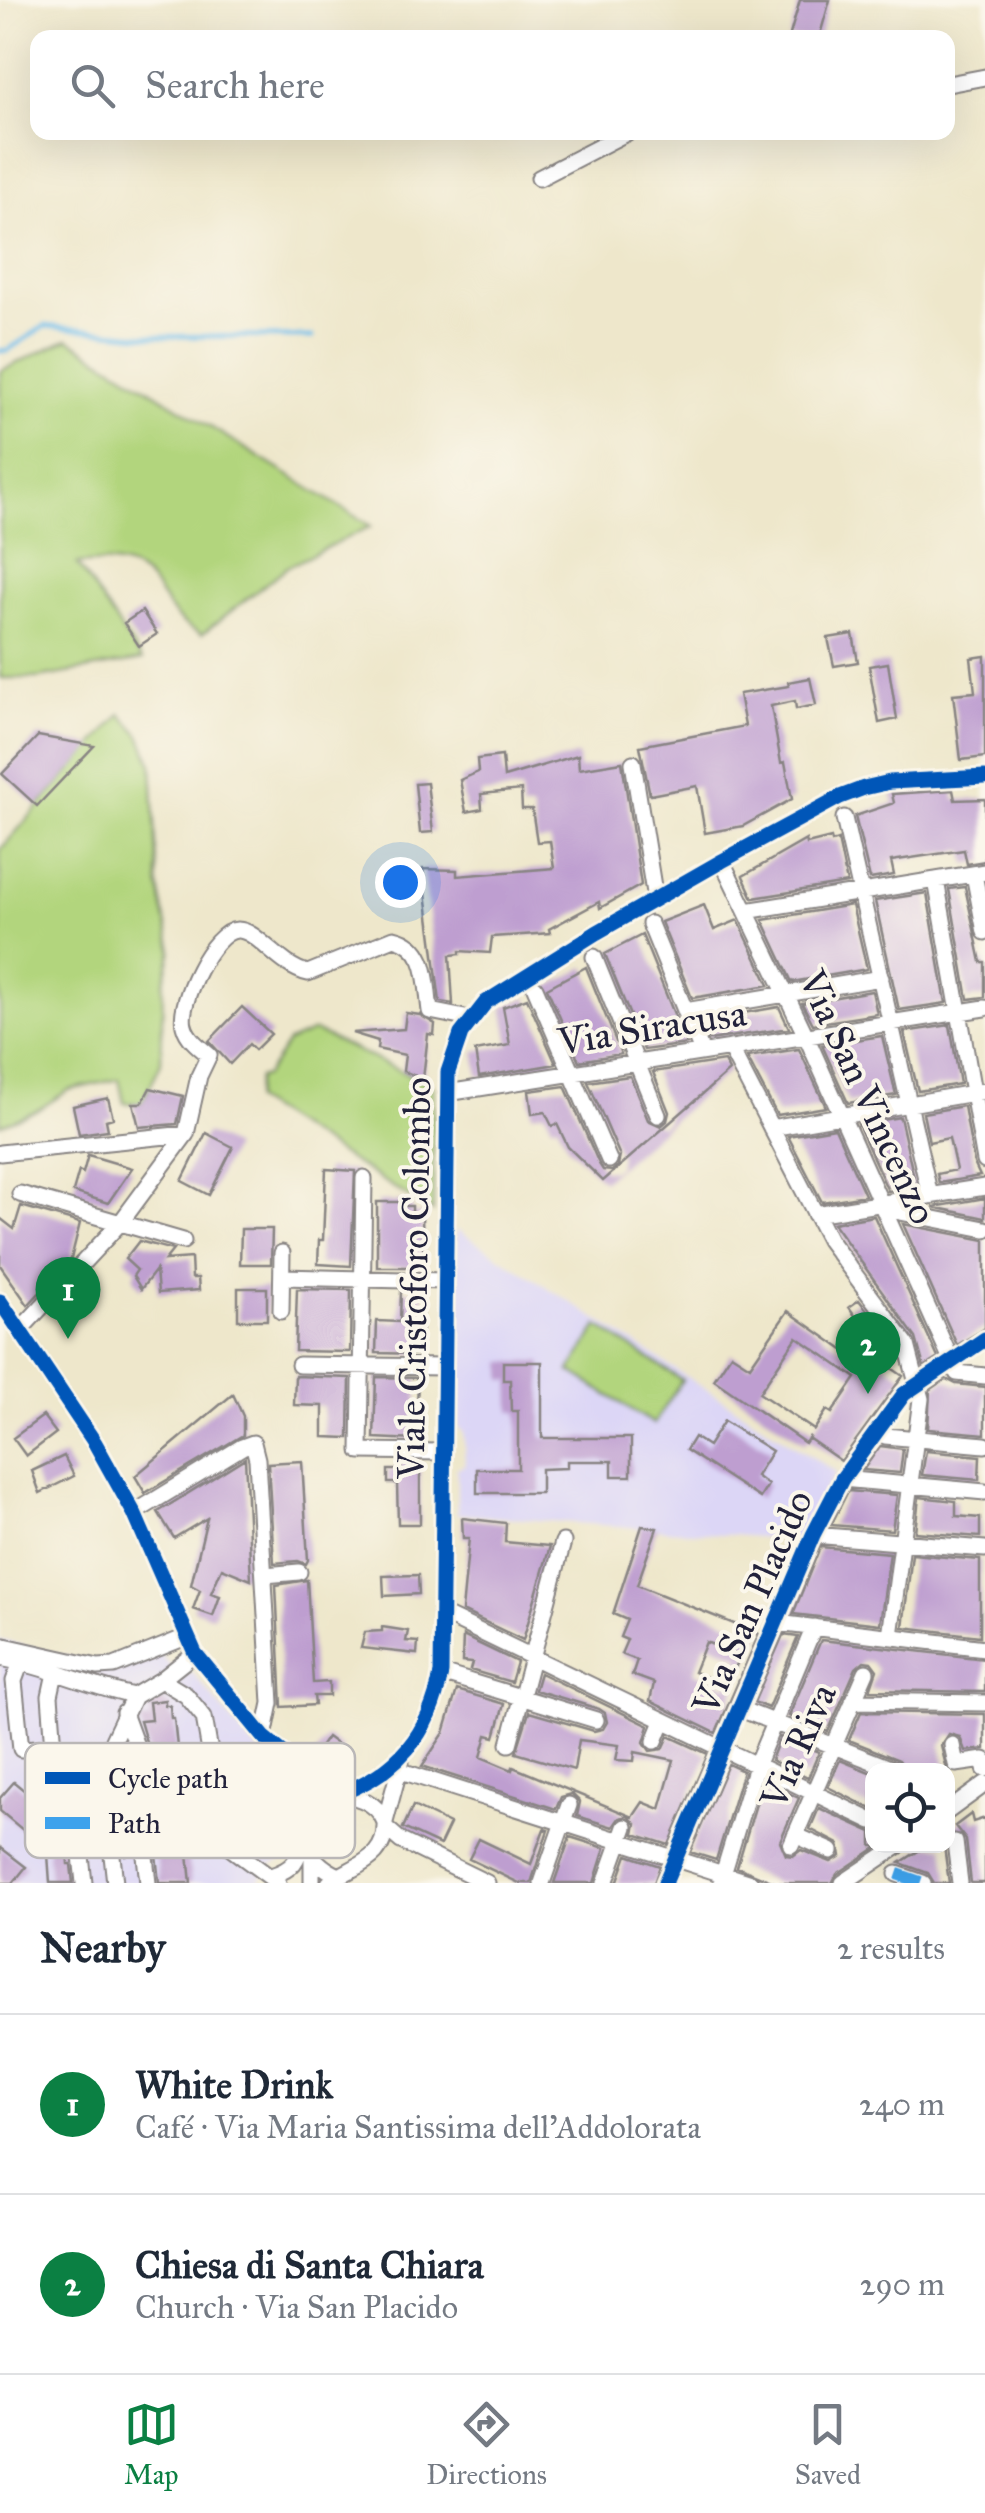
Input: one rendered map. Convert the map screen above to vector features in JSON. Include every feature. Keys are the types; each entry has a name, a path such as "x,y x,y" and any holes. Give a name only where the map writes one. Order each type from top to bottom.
{"street":[{"path":"955,83 985,77"},
{"path":"539,178 613,140"},
{"path":"633,763 655,899"},
{"name":"Viale Cristoforo Colombo","path":"401,1762 431,1711 442,1674 447,1092 453,1051 470,1019 502,990 655,899 840,798 864,788 908,780 985,777"},
{"path":"844,818 930,1196"},
{"name":"Via San Vincenzo","path":"722,861 806,1036 953,1362"},
{"path":"746,911 980,873 985,932"},
{"path":"936,880 959,1012 979,1092 985,1161"},
{"path":"650,924 702,1052"},
{"path":"20,1330 121,1222 186,1134 199,1076 208,1055 186,1032 186,1001 210,950 233,930 252,934 283,964 308,973 394,938 402,940 419,952 423,962 430,1011 470,1019"},
{"path":"594,957 658,1115"},
{"path":"685,1011 880,978"},
{"path":"535,988 609,1160"},
{"name":"Via Siracusa","path":"447,1092 985,1008"},
{"path":"730,1048 829,1240 907,1345 918,1384 921,1400 890,1636"},
{"path":"771,1128 979,1092"},
{"path":"0,1153 186,1134"},
{"path":"364,1178 360,1450 442,1452"},
{"path":"816,1214 985,1187"},
{"path":"20,1194 183,1241"},
{"path":"882,1203 894,1212 985,1229"},
{"path":"281,1310 282,1253"},
{"path":"282,1277 445,1280"},
{"path":"0,1301 95,1443 134,1513 195,1653 271,1743"},
{"path":"0,1318 134,1513"},
{"name":"Via San Placido","path":"665,1883 813,1536 842,1479 904,1394 985,1339"},
{"path":"953,1362 958,1373 985,1376"},
{"path":"298,1365 444,1367"},
{"path":"884,1436 985,1444"},
{"path":"134,1513 253,1443 271,1703 264,1736"},
{"path":"842,1479 985,1492"},
{"path":"813,1536 985,1549"},
{"path":"509,1744 563,1542"},
{"path":"265,1574 300,1572"},
{"path":"441,1613 865,1818"},
{"path":"777,1623 985,1648"},
{"path":"722,1879 756,1766 814,1627"},
{"path":"0,1636 16,1637 72,1655 103,1658 184,1632"},
{"path":"0,1645 98,1667 114,1666 184,1632"},
{"path":"113,1743 134,1696 195,1653"},
{"path":"0,1658 134,1696"},
{"path":"21,1662 14,1682 21,1749 25,1749"},
{"name":"Via Riva","path":"862,1869 835,1853 793,1840 866,1672"},
{"path":"54,1743 50,1696 56,1673"},
{"path":"442,1674 521,1696 594,1727 605,1693"},
{"path":"161,1680 186,1695 204,1717 208,1743"},
{"path":"853,1701 985,1702"},
{"path":"740,1710 877,1763"},
{"path":"124,1712 135,1743"},
{"path":"655,1742 663,1721"},
{"path":"952,1744 956,1764 984,1760 985,1769"},
{"path":"355,1787 401,1762"},
{"path":"401,1762 563,1824 622,1834 722,1879 752,1883"},
{"path":"375,1857 384,1842 401,1762"},
{"path":"955,1806 985,1784"},
{"path":"955,1794 965,1798"},
{"path":"355,1796 374,1805 401,1841 488,1883"},
{"path":"542,1883 569,1805"},
{"path":"605,1883 622,1834"},
{"path":"955,1842 960,1883"},
{"path":"312,1858 342,1879 375,1857 425,1851"},
{"path":"842,1883 887,1853"},
{"path":"82,1858 84,1883"},
{"path":"112,1858 115,1883"},
{"path":"145,1858 148,1883"},
{"path":"244,1858 274,1880 291,1868 297,1858"},
{"path":"312,1858 312,1883"},
{"path":"897,1874 924,1883"}],"shaded area":[{"path":"456,1229 836,1472 796,1540 457,1514 457,1468 465,1465 464,1432 458,1427 458,1354 454,1353"},
{"path":"0,1640 88,1662 113,1660 153,1644 178,1675 193,1673 250,1743 25,1743 25,1858 287,1858 269,1865 257,1883 0,1883"}],"green space":[{"path":"68,339 371,526 287,567 202,634 184,624 154,586 129,566 77,564 142,660 38,678 0,678 0,371"},
{"path":"121,714 140,735 152,764 158,883 172,950 163,985 161,1063 142,1103 124,1103 119,1079 69,1090 38,1110 0,1125 0,850"},
{"path":"314,1031 433,1086 433,1212 254,1100 258,1078 265,1076 288,1042"},
{"path":"598,1326 682,1380 654,1424 570,1371"}],"building":[{"path":"800,0 830,0 821,30 791,30"},
{"path":"142,611 157,634 139,646 124,623"},
{"path":"853,634 858,662 834,666 828,638"},
{"path":"985,656 985,757 961,760 953,694 975,692 971,658"},
{"path":"888,663 897,719 879,723 869,666"},
{"path":"810,678 816,705 796,709 795,701 771,706 792,799 743,826 705,833 697,786 650,795 640,746 745,726 739,694 789,686 788,682"},
{"path":"38,736 94,746 37,806 2,774"},
{"path":"578,755 579,769 622,762 641,885 600,908 599,902 549,929 550,933 492,937 490,953 460,951 450,955 453,1004 440,1002 423,869 457,870 457,876 554,868 550,841 537,842 532,809 522,809 521,790 481,794 482,809 466,812 460,780 478,772 477,759 502,756 504,777"},
{"path":"427,783 433,832 420,833 415,784"},
{"path":"953,790 955,800 985,799 985,861 967,864 964,850 891,861 894,875 870,879 855,816 894,803 892,794"},
{"path":"831,838 832,842 838,840 847,883 753,898 743,876 806,840 807,844"},
{"path":"965,887 981,962 985,962 985,997 968,999 949,889"},
{"path":"927,893 946,1003 899,1010 875,901"},
{"path":"704,905 714,930 738,920 769,985 692,998 661,922"},
{"path":"852,905 867,969 792,982 763,920"},
{"path":"642,935 687,1044 644,1050 605,954"},
{"path":"586,967 621,1054 579,1061 547,988"},
{"path":"872,991 877,1014 813,1024 802,1003"},
{"path":"527,998 556,1064 479,1077 475,1051 510,1045 503,1007"},
{"path":"242,1007 271,1034 255,1050 249,1044 230,1064 209,1041"},
{"path":"779,1007 789,1028 709,1040 701,1020"},
{"path":"406,1013 420,1015 435,1024 434,1035 428,1034 423,1079 403,1071 405,1055 377,1049 378,1041 352,1033 404,1029"},
{"path":"950,1025 960,1084 918,1091 904,1032"},
{"path":"882,1036 896,1095 848,1103 822,1045"},
{"path":"799,1049 826,1107 777,1115 747,1057"},
{"path":"724,1061 729,1071 603,1181 568,1147 557,1124 552,1126 545,1112 532,1114 529,1091 565,1086 599,1164 603,1170 612,1171 620,1156 588,1082 630,1076 648,1120 661,1126 669,1112 653,1072"},
{"path":"150,1088 183,1096 177,1124 139,1127 133,1103 142,1103"},
{"path":"108,1098 113,1118 106,1120 108,1130 79,1134 73,1106"},
{"path":"964,1106 980,1176 939,1183 937,1174 956,1170 949,1138 929,1142 923,1113"},
{"path":"900,1117 916,1187 888,1191 858,1124"},
{"path":"835,1128 865,1195 822,1202 788,1136"},
{"path":"206,1133 233,1147 209,1195 182,1181"},
{"path":"88,1155 132,1168 108,1203 73,1192"},
{"path":"326,1169 355,1171 351,1266 318,1264"},
{"path":"985,1198 985,1218 933,1207 934,1207"},
{"path":"377,1202 403,1202 403,1206 412,1206 412,1214 422,1214 423,1267 377,1267"},
{"path":"21,1206 80,1223 71,1259 28,1305 0,1265 0,1218 14,1229"},
{"path":"874,1216 938,1358 924,1367 916,1338 833,1223"},
{"path":"903,1224 985,1240 985,1328 957,1345"},
{"path":"241,1229 272,1229 271,1264 240,1264"},
{"path":"139,1241 173,1250 165,1260 191,1258 192,1278 198,1278 199,1290 158,1293 156,1270 141,1289 133,1276 137,1270 125,1259"},
{"path":"238,1288 267,1288 267,1320 238,1320"},
{"path":"297,1289 351,1290 350,1352 295,1351"},
{"path":"401,1291 423,1292 421,1354 376,1353 377,1321 400,1322"},
{"path":"859,1300 886,1335 873,1355 903,1376 841,1461 808,1438 805,1443 714,1380 731,1354 750,1366 788,1311 849,1354 865,1330 849,1307","holes":["797,1337 856,1378 832,1413 827,1410 814,1430 759,1393"]},
{"path":"503,1362 542,1362 542,1438 631,1438 631,1476 612,1476 612,1461 567,1461 567,1468 541,1469 541,1493 477,1493 477,1469 518,1469 518,1411 511,1411 510,1380 503,1380"},
{"path":"295,1376 350,1378 349,1438 323,1437 323,1406 294,1405"},
{"path":"376,1377 418,1378 416,1440 374,1438"},
{"path":"946,1379 985,1387 985,1434 928,1429 930,1390"},
{"path":"233,1394 243,1416 243,1435 145,1493 135,1476"},
{"path":"43,1416 56,1433 26,1456 13,1438"},
{"path":"724,1421 772,1451 756,1476 768,1485 760,1498 686,1450 694,1437 708,1446"},
{"path":"880,1446 903,1449 900,1473 863,1470"},
{"path":"926,1451 980,1456 979,1480 922,1475"},
{"path":"64,1456 74,1476 40,1493 32,1471"},
{"path":"245,1458 251,1580 222,1568 211,1593 220,1596 213,1616 193,1609 200,1590 191,1585 207,1518 174,1538 158,1512"},
{"path":"302,1461 308,1560 306,1564 274,1563 268,1463"},
{"path":"401,1463 420,1463 420,1524 398,1524 397,1483 388,1483 388,1470 401,1470"},
{"path":"848,1491 897,1495 892,1530 831,1525"},
{"path":"919,1497 956,1501 956,1516 980,1518 980,1537 915,1532"},
{"path":"462,1518 506,1523 505,1542 550,1546 523,1640 462,1611 469,1538 463,1538"},
{"path":"642,1526 657,1528 637,1585 759,1634 716,1733 650,1701 654,1683 632,1675 637,1660 621,1654 627,1640 620,1637 627,1620 613,1614","holes":["706,1642 740,1656 728,1686 694,1672"]},
{"path":"820,1547 890,1553 880,1624 793,1614"},
{"path":"912,1554 980,1560 980,1636 903,1627"},
{"path":"418,1575 419,1594 384,1596 383,1576"},
{"path":"307,1580 313,1683 329,1682 329,1696 314,1696 315,1705 282,1707 276,1585"},
{"path":"382,1627 408,1631 406,1641 418,1642 417,1654 361,1648 365,1632 382,1631"},
{"path":"783,1635 798,1637 768,1708 754,1702"},
{"path":"463,1636 517,1662 511,1682 470,1670 472,1663 462,1662"},
{"path":"821,1640 985,1659 985,1692 870,1690 877,1670 871,1662 864,1661 856,1668 828,1732 789,1716"},
{"path":"540,1673 649,1726 644,1742 650,1751 663,1749 669,1736 708,1754 669,1845 634,1834 636,1824 628,1816 619,1818 613,1827 577,1816 580,1802 572,1794 561,1797 556,1809 422,1766 444,1733 457,1690 504,1704 495,1737 487,1735 481,1757 633,1817 643,1802 660,1809 674,1760 635,1752 634,1761 616,1760 619,1745 579,1740 574,1770 516,1753 529,1712 594,1731 603,1729 607,1722 605,1713 599,1709 535,1690"},
{"path":"165,1700 165,1705 170,1705 177,1743 146,1743 140,1721 151,1720 149,1702"},
{"path":"861,1712 985,1714 985,1749 965,1751 960,1737 949,1734 941,1746 945,1763 901,1763 849,1740"},
{"path":"780,1737 819,1752 808,1778 771,1760"},
{"path":"840,1760 865,1770 865,1806 828,1787"},
{"path":"728,1764 743,1771 716,1860 690,1852"},
{"path":"763,1781 799,1798 780,1841 786,1855 793,1856 801,1850 831,1862 841,1856 839,1844 810,1829 819,1808 865,1829 865,1853 868,1853 837,1874 832,1883 776,1883 737,1867"},
{"path":"14,1782 25,1791 25,1832 0,1811 0,1798"},
{"path":"413,1806 450,1824 440,1845 403,1828"},
{"path":"971,1814 973,1822 985,1818 985,1883 971,1883 966,1840 955,1826"},
{"path":"544,1829 548,1830 531,1883 519,1883 469,1859 479,1839 531,1864"},
{"path":"570,1837 605,1848 594,1883 554,1883"},
{"path":"0,1847 26,1867 13,1883 0,1883"},
{"path":"915,1853 945,1853 949,1883 934,1883 928,1873 900,1863"},
{"path":"627,1855 660,1866 654,1883 617,1883"},
{"path":"48,1858 68,1858 73,1883 50,1883"},
{"path":"156,1858 188,1858 191,1883 159,1883"}],"waterway":[{"path":"0,351 8,350 45,326 151,336 313,337"}],"marked path":[{"path":"897,1874 923,1883"}],"cycle path":[{"path":"355,1787 378,1775 408,1748 429,1715 441,1673 448,1072 461,1034 486,1002 596,933 840,797 890,782 985,777"},
{"path":"0,1301 95,1443 134,1513 195,1653 271,1743"},
{"path":"665,1883 813,1535 842,1479 904,1394 985,1339"}],"place":[{"name":"White Drink","path":"68,1339"},
{"name":"Chiesa di Santa Chiara","path":"868,1394"}]}
